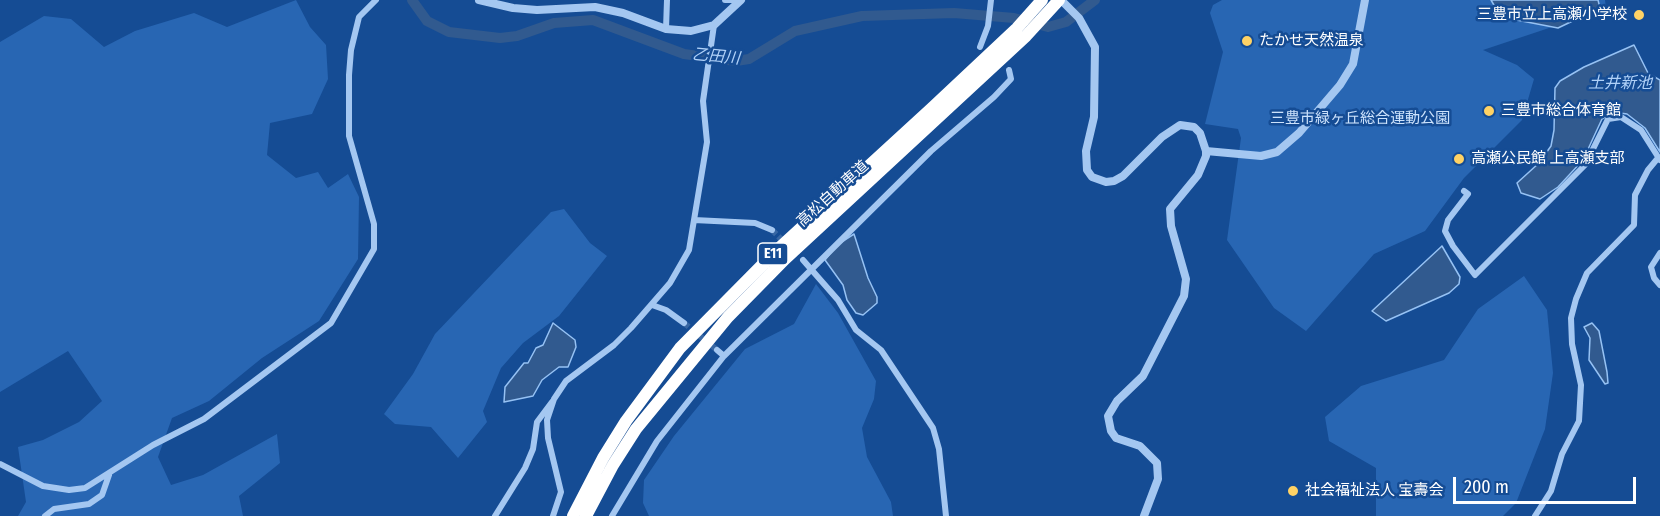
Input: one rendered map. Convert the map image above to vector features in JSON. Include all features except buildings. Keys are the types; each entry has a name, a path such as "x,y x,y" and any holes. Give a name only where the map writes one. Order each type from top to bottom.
{"highway":[{"name":"高松自動車道","path":"586,516 636,429 728,317 785,259 1021,32 1042,0"},
{"name":"高松自動車道","path":"573,516 603,458 626,421 680,348 776,251 1021,32 1060,0"}],"street":[{"path":"0,464 43,486 69,490 85,488 109,475 153,444 204,419 331,323 370,260 374,249 374,224 349,136 349,75 351,50 359,17 376,0"},
{"path":"479,0 513,8 573,4 595,7 616,11 666,28 691,31 706,29 714,25 740,0"},
{"path":"666,28 667,0"},
{"path":"725,0 740,0"},
{"path":"1060,0 1079,18 1095,47 1094,117 1086,162 1092,177 1106,182 1123,176 1162,137 1180,126 1194,127 1200,133 1206,151 1198,175 1170,209 1171,226 1186,279 1184,296 1143,376 1117,401 1108,416 1111,431 1116,438 1140,446 1157,463 1158,479 1144,516"},
{"path":"1206,151 1261,156 1277,152 1299,133 1340,85 1353,64 1365,0"},
{"path":"980,47 988,26 991,4"},
{"path":"495,516 525,468 532,449 537,422 544,409 566,381 614,345 652,305 685,261 689,250 707,142 703,101 714,25"},
{"path":"612,516 657,441 724,356 947,135 994,97 1011,79 1009,70"},
{"path":"1464,191 1468,194 1448,220 1445,231 1453,246 1475,275 1585,165 1608,119 1621,117 1641,130 1659,159 1648,170 1635,195 1634,225 1587,273 1576,299 1571,318 1572,345 1581,385 1579,421 1562,454 1551,491 1535,516"},
{"path":"694,220 755,223 772,230"},
{"path":"1660,253 1651,267 1660,285"},
{"path":"803,260 838,300 856,330 882,350 933,428 939,449 946,516"},
{"path":"652,305 666,310 684,323"},
{"path":"717,350 724,356"},
{"path":"553,516 561,492 548,438 547,420 554,399"},
{"path":"45,516 54,509 89,504 105,490 109,475"}],"green space":[{"path":"296,0 310,27 326,45 328,79 312,114 270,123 267,155 296,178 318,172 328,188 348,174 359,197 358,259 319,321 262,358 209,401 172,418 158,457 171,485 203,475 277,434 280,463 239,496 243,516 18,516 26,502 18,447 43,440 79,422 102,401 68,351 0,392 0,42 44,16 71,19 104,47 135,31 194,13 227,27"},
{"name":"三豊市緑ヶ丘総合運動公園","path":"1222,0 1605,0 1606,9 1483,50 1517,65 1534,79 1522,120 1464,178 1425,231 1374,254 1306,331 1274,308 1227,240 1241,138 1238,129 1205,124 1223,52 1210,13 1213,5"},
{"path":"564,209 590,243 607,256 559,316 523,343 501,368 483,411 487,422 458,458 431,427 395,424 384,414 413,374 435,334 551,212"},
{"path":"1524,276 1547,310 1553,373 1545,429 1516,503 1503,516 1376,516 1376,468 1329,441 1325,417 1361,386 1444,360 1478,309"},
{"path":"816,284 838,313 876,381 874,399 862,428 867,457 891,502 893,516 649,516 643,503 644,480 674,436 745,349 794,324"}],"water":[{"path":"1491,0 1598,0 1600,8 1558,28 1501,17"},
{"name":"土井新池","path":"1634,45 1648,73 1660,80 1660,152 1645,128 1627,114 1613,112 1602,119 1583,160 1558,187 1540,199 1521,193 1517,183 1539,163 1551,146 1554,130 1555,88 1560,81 1584,67"},
{"path":"854,234 868,278 877,297 877,303 863,315 856,313 847,300 843,285 825,260 837,245"},
{"path":"1442,246 1460,277 1459,284 1449,293 1386,321 1372,311"},
{"path":"553,323 575,340 576,347 568,367 559,367 542,380 533,396 504,402 505,387 524,363 528,363 536,348 543,345"},
{"path":"1592,323 1599,331 1607,372 1608,383 1605,384 1589,360 1590,338 1584,327"}],"waterway":[{"name":"乙田川","path":"412,0 427,21 449,32 500,38 517,36 554,23 593,20 684,54 736,61 749,59 795,31 862,16 954,13 1014,18 1048,27 1066,22 1095,0"}],"tunnel":[{"path":"772,230 786,244"},
{"path":"684,323 717,350"}],"place":[{"name":"三豊市立上高瀬小学校","path":"1639,15"},
{"name":"たかせ天然温泉","path":"1247,41"},
{"name":"三豊市総合体育館","path":"1489,111"},
{"name":"高瀬公民館 上高瀬支部","path":"1459,159"},
{"name":"社会福祉法人 宝壽会","path":"1293,491"}]}
